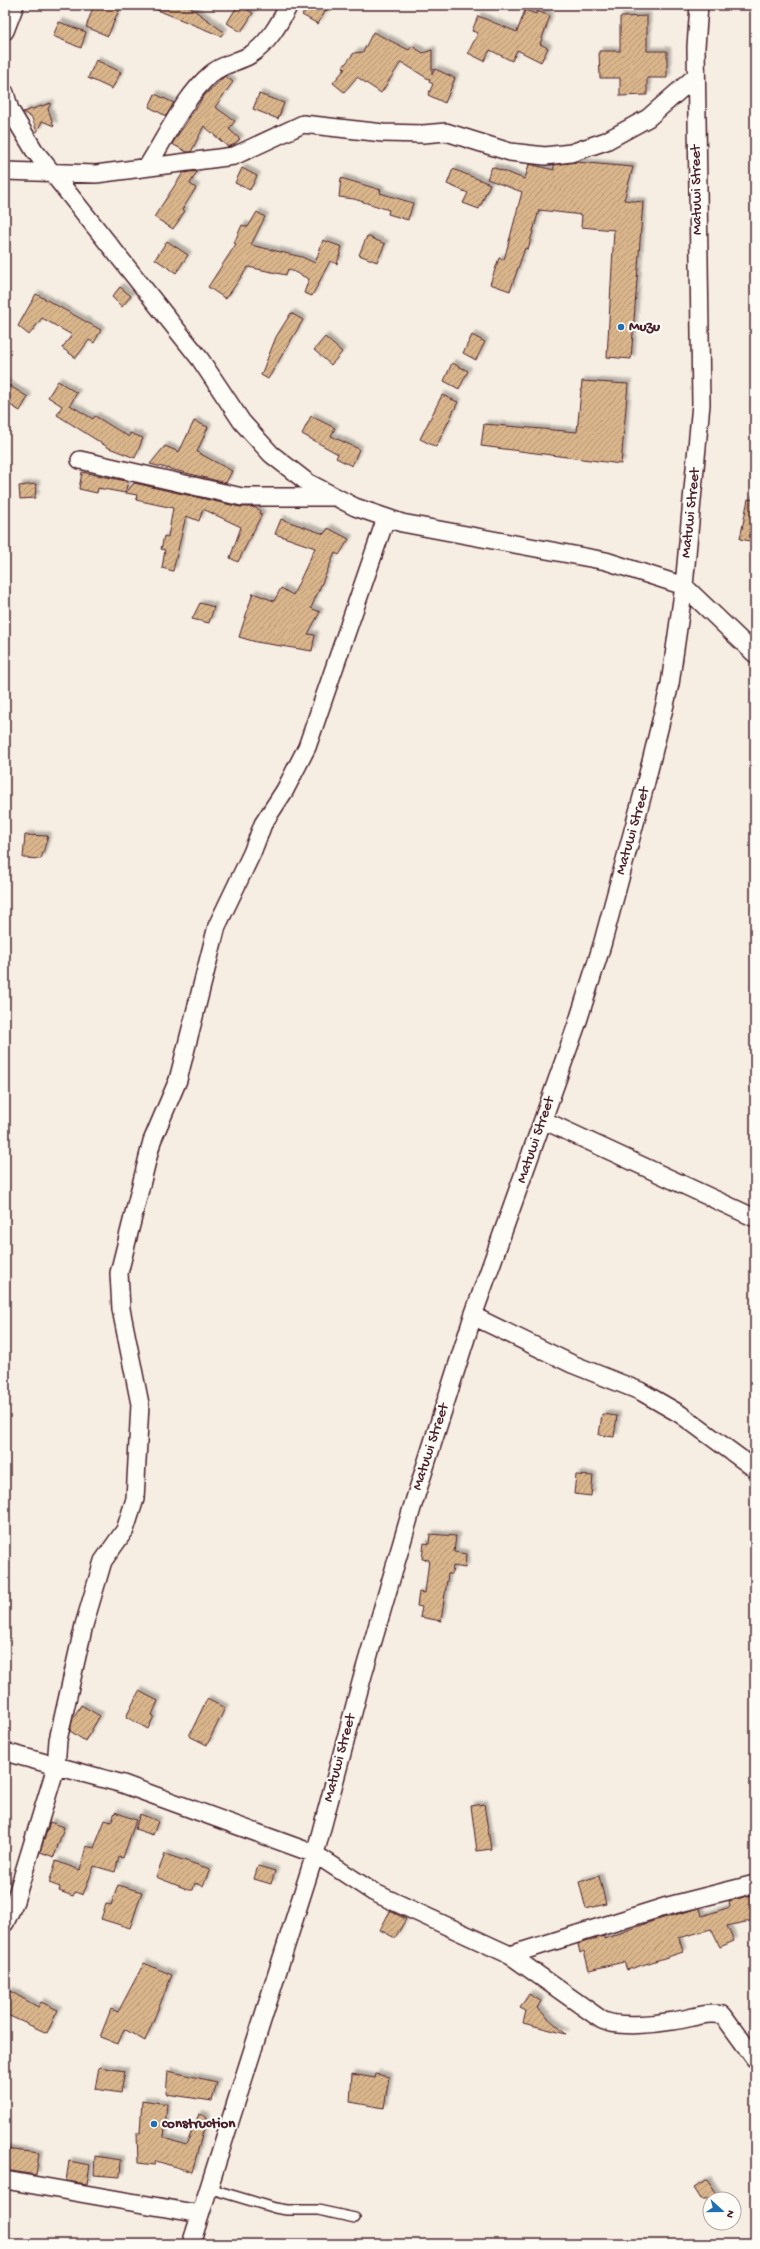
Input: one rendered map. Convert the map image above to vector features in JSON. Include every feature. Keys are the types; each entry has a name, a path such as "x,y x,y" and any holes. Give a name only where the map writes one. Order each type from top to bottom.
{"street":[{"path":"5,31 15,5"},
{"path":"147,167 195,91 212,73 250,55 268,39 280,23 289,5"},
{"name":"Matuwi Street","path":"191,2244 315,1854 363,1675 405,1530 473,1316 543,1120 602,945 646,786 670,684 684,586 701,404 696,76 699,5"},
{"path":"5,171 96,174 234,156 303,124 383,132 423,134 446,132 527,155 545,156 571,153 606,141 648,118 696,76"},
{"path":"5,93 10,110 34,150 54,173 200,359 242,422 271,454 307,482 355,507 402,523 606,561 684,586 755,654"},
{"path":"80,460 242,497 335,496"},
{"path":"5,1923 15,1901 56,1767 58,1740 84,1625 103,1561 125,1530 135,1499 140,1404 122,1309 119,1273 152,1141 178,1080 217,926 252,853 263,824 285,790 307,747 386,518"},
{"path":"543,1120 755,1218"},
{"path":"473,1316 572,1364 640,1391 680,1414 755,1468"},
{"path":"5,1752 153,1795 315,1854 373,1892 510,1955 602,2020 612,2025 673,2021 709,2013 723,2015 755,2058"},
{"path":"510,1955 679,1902 755,1884"},
{"path":"5,2180 200,2214"}],"lane":[{"path":"208,2188 275,2208 287,2210 318,2210 355,2218"}],"building":[{"path":"94,5 121,5 108,36 86,27"},
{"path":"145,5 187,5 224,32 221,36"},
{"path":"238,5 253,13 241,32 227,23"},
{"path":"308,5 317,5 326,10 318,24 302,15"},
{"path":"525,10 536,14 537,11 550,16 540,44 548,48 541,62 517,50 512,61 490,50 484,61 468,53 478,33 472,31 478,16 517,32"},
{"path":"647,16 647,51 667,51 667,78 647,78 647,95 620,96 620,78 600,78 599,51 620,51 620,17"},
{"path":"59,22 86,32 81,48 53,36"},
{"path":"373,32 409,50 412,46 423,53 432,50 432,75 435,69 455,78 445,103 428,95 433,84 429,82 430,80 401,62 381,93 357,77 344,92 333,83 345,69 343,67 354,53 363,52"},
{"path":"96,60 121,72 112,89 88,78"},
{"path":"225,76 233,82 215,107 235,121 229,129 240,139 235,144 228,147 204,126 191,152 187,152 172,144 204,96"},
{"path":"155,94 174,103 166,116 149,107"},
{"path":"259,94 284,103 278,119 253,109"},
{"path":"51,103 48,109 54,126 42,121 37,132 32,118 23,112"},
{"path":"576,162 633,167 624,200 643,202 631,359 607,357 614,230 581,227 582,215 539,210 528,249 525,248 510,291 490,284 499,258 504,260 522,192 487,179 492,167 525,179 529,164 554,170 554,165"},
{"path":"242,168 257,176 250,190 235,183"},
{"path":"453,169 490,184 479,209 463,203 468,193 447,184"},
{"path":"197,171 190,184 196,188 182,210 185,211 173,229 154,217 183,173"},
{"path":"341,178 381,190 380,193 413,203 408,220 388,214 389,210 354,199 339,197"},
{"path":"257,212 265,217 251,245 302,257 315,263 323,240 342,247 337,264 330,261 312,296 304,293 309,279 288,269 286,275 248,267 226,299 208,287 236,244 234,243 242,225 248,227"},
{"path":"367,236 385,244 377,262 359,255"},
{"path":"167,241 188,255 176,273 155,259"},
{"path":"120,287 131,296 122,307 112,297"},
{"path":"36,294 101,330 94,343 89,340 76,358 62,348 72,335 42,318 29,335 18,326"},
{"path":"291,313 303,320 268,379 261,375 276,337"},
{"path":"472,335 485,342 476,360 463,353"},
{"path":"325,337 342,352 331,365 314,350"},
{"path":"452,363 468,371 459,389 444,381"},
{"path":"58,381 77,393 70,405 93,419 95,416 129,437 130,433 143,438 135,458 109,448 57,415 62,406 48,397"},
{"path":"582,381 628,384 621,464 481,446 484,424 577,432"},
{"path":"5,383 28,397 20,411 5,402"},
{"path":"442,395 458,402 436,447 420,439"},
{"path":"311,416 335,428 331,436 359,449 352,466 336,458 338,454 302,434"},
{"path":"194,421 208,427 197,452 232,471 226,483 150,464 165,446 179,452"},
{"path":"82,472 126,481 128,482 125,493 98,488 97,493 79,489"},
{"path":"134,483 240,507 253,507 260,510 259,513 262,514 238,562 230,558 241,527 203,509 199,521 186,516 173,571 162,568 165,550 161,549 164,536 168,537 173,508 136,500 137,495 126,493"},
{"path":"36,484 35,498 20,499 19,486"},
{"path":"748,499 755,500 755,542 740,539"},
{"path":"281,519 324,534 328,528 349,539 339,555 335,553 311,608 320,612 308,634 315,635 312,651 256,642 239,637 253,593 274,601 281,588 293,595 315,548 275,534"},
{"path":"200,603 214,607 209,623 192,619"},
{"path":"25,835 48,836 41,859 23,858"},
{"path":"602,1414 617,1416 614,1437 599,1435"},
{"path":"576,1475 593,1476 591,1496 574,1494"},
{"path":"430,1534 456,1536 454,1552 466,1554 465,1568 453,1566 452,1574 448,1574 441,1621 420,1617 422,1607 417,1606 419,1592 425,1593 429,1560 422,1559 424,1543 429,1544"},
{"path":"139,1691 158,1701 152,1715 154,1716 148,1729 126,1717"},
{"path":"207,1699 225,1708 207,1745 189,1736"},
{"path":"81,1705 100,1716 85,1741 70,1731 73,1718"},
{"path":"484,1804 491,1849 477,1851 471,1806"},
{"path":"115,1812 136,1820 123,1858 119,1857 115,1872 94,1866 83,1895 75,1892 73,1896 59,1891 60,1887 49,1883 56,1861 80,1870 86,1846 94,1848 105,1820 111,1822"},
{"path":"140,1814 158,1821 153,1835 135,1829"},
{"path":"50,1822 64,1827 54,1857 40,1852"},
{"path":"165,1854 210,1869 203,1886 195,1883 193,1890 189,1890 156,1877"},
{"path":"258,1866 275,1871 271,1884 254,1879"},
{"path":"599,1876 606,1904 586,1909 579,1882"},
{"path":"118,1885 142,1892 130,1928 101,1919 106,1904 111,1905"},
{"path":"755,1894 755,1920 727,1926 734,1941 720,1947 711,1929 679,1938 683,1952 627,1970 624,1962 589,1970 584,1951 580,1953 578,1944 604,1936 604,1939 653,1921 700,1908 702,1916 730,1907 729,1901"},
{"path":"390,1911 406,1919 395,1938 380,1930"},
{"path":"144,1963 172,1975 145,2041 124,2029 118,2044 100,2037 111,2009 118,2012"},
{"path":"10,1991 38,2007 41,2002 58,2010 47,2033 5,2014 5,1999"},
{"path":"529,1994 541,2001 537,2008 566,2034 523,2023 526,2011 520,2008"},
{"path":"99,2067 125,2071 121,2093 95,2089"},
{"name":"construction","path":"168,2071 217,2082 212,2101 166,2094"},
{"path":"352,2074 375,2078 376,2074 389,2077 384,2108 350,2102"},
{"path":"142,2100 167,2104 164,2138 186,2145 199,2114 207,2117 192,2172 156,2161 155,2165 138,2163 137,2133 140,2133"},
{"path":"5,2149 39,2153 36,2175 5,2170"},
{"path":"95,2156 121,2160 120,2177 94,2175"},
{"path":"69,2161 90,2165 87,2184 66,2181"},
{"path":"707,2180 715,2191 702,2191 701,2199 694,2188"}],"place":[{"name":"Muzu","path":"621,327"},
{"name":"construction","path":"154,2124"}]}
